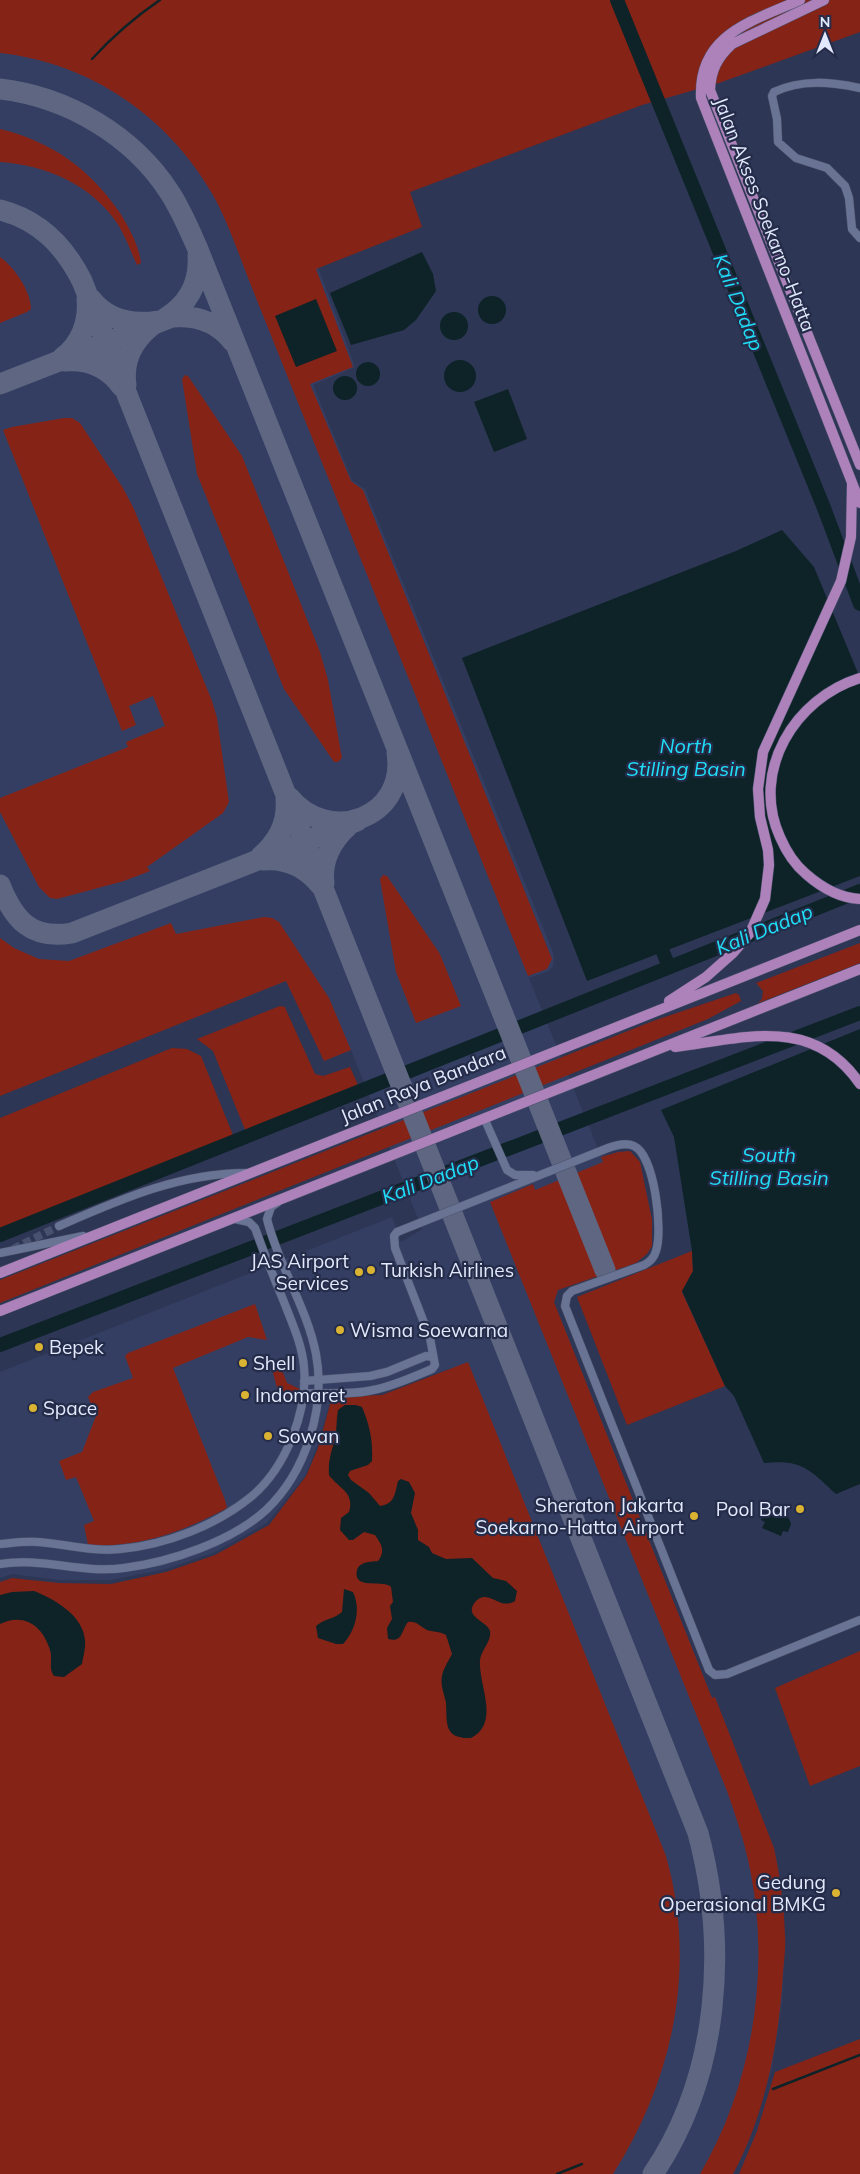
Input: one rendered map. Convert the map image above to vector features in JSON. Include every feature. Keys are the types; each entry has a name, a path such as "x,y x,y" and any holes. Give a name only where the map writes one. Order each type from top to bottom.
{"main road":[{"name":"Jalan Akses Soekarno-Hatta","path":"800,0 742,26 722,39 709,57 703,72 701,98 860,503"},
{"name":"Jalan Akses Soekarno-Hatta","path":"824,0 732,44 713,67 710,90 860,465"},
{"path":"644,1015 690,987 733,953 750,933 764,899 769,865 768,850 760,817 758,789 763,752 841,581 851,537 852,484"},
{"path":"860,678 846,682 814,701 788,731 778,753 771,785 771,799 777,830 784,845 800,869 825,889 848,899 860,900"},
{"name":"Jalan Raya Bandara","path":"0,1273 860,930"},
{"path":"0,1311 277,1203 860,969"},
{"path":"659,1049 766,1035 786,1035 802,1039 834,1057 844,1065 860,1084"}],"street":[{"path":"860,88 830,83 798,84 774,92 772,96 777,119 778,142 796,158 827,168 844,186 849,198 852,229 860,238"},
{"path":"485,1120 506,1170 515,1175 541,1174"},
{"path":"304,1393 354,1393 392,1385 432,1369 436,1363 433,1357 430,1338 395,1248 394,1236 406,1228 541,1174 608,1148 630,1144 640,1149 648,1166 658,1212 657,1248 653,1259 644,1266 572,1291 567,1296 565,1306 709,1670 715,1675 727,1674 860,1620"},
{"path":"60,1226 163,1184 217,1173 250,1173"},
{"path":"0,1564 36,1561 88,1568 123,1569 166,1560 183,1555 235,1530 265,1510 276,1500 292,1477 308,1442 315,1421 318,1393 316,1352 269,1224 269,1212 277,1203"},
{"path":"0,1544 35,1542 81,1548 120,1549 159,1542 215,1520 253,1495 268,1478 290,1442 297,1425 304,1393 302,1356 296,1334 255,1228 249,1222 235,1219"},
{"path":"0,1251 20,1249 104,1231"},
{"path":"304,1381 370,1376 387,1372 426,1356 433,1357"}],"shaded area":[{"path":"0,0 305,232 355,367 313,385 352,480 365,489 553,952 553,966 549,971 529,978 601,1156 630,1151 640,1162 652,1220 652,1246 647,1254 636,1263 558,1290 554,1302 712,1698 715,1697 774,1848 778,1867 785,1936 782,2002 772,2067 753,2130 733,2174 570,2174 452,1368 382,1393 332,1396 317,1447 305,1476 267,1523 215,1552 166,1569 111,1580 59,1580 12,1574 0,1578 0,1372 392,1217 401,1242 422,1229 351,1050 324,1061 286,981 19,1088 0,1038"},
{"path":"0,0 860,0 860,32 719,83 642,105 410,192 422,227 316,269 353,367 310,384 351,481 363,490 552,959 547,969 528,976 230,231 213,195 195,167 173,141 150,118 123,98 95,81 65,68 33,59 0,53"},
{"path":"0,129 37,141 69,159 96,183 127,224 138,250 141,263 137,265 119,226 96,199 67,180 51,173 17,164 0,162"},
{"path":"0,257 21,280 28,295 31,309 0,323"},
{"path":"185,375 188,376 242,456 320,652 328,680 342,758 338,762 334,762 284,689 197,474 182,379"},
{"path":"72,418 80,423 123,488 134,509 212,701 217,718 229,802 223,813 147,867 150,871 124,881 57,899 50,898 39,887 0,812 0,798 128,747 126,742 165,726 153,696 129,706 136,725 122,731 3,430"},
{"path":"383,875 387,876 440,954 461,1006 416,1023 396,972 380,879"},
{"path":"264,917 272,918 279,922 329,998 351,1050 324,1061 286,981 0,1096 0,938 14,948 39,959 69,961 171,923 176,934"},
{"path":"860,943 860,963 758,1003 762,999 763,991 756,983"},
{"path":"736,993 741,1001 708,1019 0,1303 0,1280 653,1021"},
{"path":"280,1006 285,1007 315,1074 323,1076 350,1067 362,1094 248,1137 213,1051 197,1039"},
{"path":"172,1048 187,1049 201,1056 233,1135 0,1229 0,1118"},
{"path":"630,1151 640,1162 652,1220 652,1246 647,1254 636,1263 558,1290 554,1302 712,1698 715,1697 774,1848 784,1913 785,1940 778,2025 769,2076 762,2102 744,2151 733,2174 700,2174 719,2138 734,2101 745,2062 753,2022 758,1981 758,1940 755,1900 746,1851 727,1791 490,1202 533,1184 535,1190 603,1162 601,1157"},
{"path":"692,1251 693,1271 682,1292 725,1386 627,1425 577,1297"},
{"path":"255,1304 267,1340 248,1337 173,1368 227,1508 194,1524 160,1537 125,1544 88,1545 84,1525 94,1521 76,1477 66,1480 59,1461 82,1452 96,1416 88,1397 93,1392 133,1378 125,1356 128,1353"},
{"path":"276,1362 280,1365 287,1383 300,1389 300,1397 293,1399 278,1392 271,1365"},
{"path":"468,1362 666,1856 675,1897 679,1939 679,1980 674,2020 665,2060 651,2099 634,2137 613,2174 0,2174 0,1582 12,1578 59,1583 111,1584 166,1572 215,1555 269,1525 306,1476 318,1448 332,1397 382,1395"},
{"path":"860,1651 860,1766 810,1786 775,1688"},
{"path":"860,2039 860,2174 739,2174 757,2131 775,2072"}],"water":[{"path":"422,252 433,274 436,291 416,320 404,330 351,345 330,293"},
{"path":"492,296 502,300 506,310 502,320 492,324 482,320 478,310 482,300"},
{"path":"316,299 337,351 296,367 275,316"},
{"path":"454,312 464,316 468,326 464,336 454,340 444,336 440,326 444,316"},
{"path":"460,360 466,361 471,365 475,370 475,382 471,387 466,391 460,392 454,391 449,387 445,382 444,376 445,370 449,365 454,361"},
{"path":"368,362 376,366 380,374 376,382 368,386 360,382 356,374 360,366"},
{"path":"345,376 353,380 357,388 353,396 345,400 337,396 333,388 337,380"},
{"path":"508,389 527,439 494,452 474,402"},
{"name":"North Stilling Basin","path":"782,530 814,567 860,678 860,876 587,981 462,658 736,551"},
{"name":"South Stilling Basin","path":"860,1029 860,1484 836,1494 811,1472 796,1464 764,1463 734,1396 725,1386 682,1291 693,1271 692,1251 674,1137 661,1110"},
{"path":"345,1405 362,1407 369,1427 372,1447 372,1461 368,1465 350,1471 348,1475 351,1480 369,1493 380,1506 389,1503 395,1494 398,1481 401,1479 409,1482 415,1493 411,1513 418,1530 418,1540 429,1547 432,1553 446,1559 472,1558 493,1578 506,1581 517,1591 515,1601 510,1603 499,1602 485,1597 476,1601 472,1606 473,1615 488,1627 490,1635 480,1660 487,1713 485,1723 480,1731 471,1738 456,1736 451,1733 447,1724 442,1676 452,1654 446,1635 427,1630 414,1622 408,1622 399,1638 388,1639 387,1628 392,1619 390,1606 393,1602 391,1587 364,1582 359,1580 357,1576 358,1567 366,1562 378,1561 382,1550 381,1544 375,1535 364,1532 353,1540 349,1540 340,1530 341,1518 349,1512 350,1500 345,1491 329,1475 329,1466 336,1436 338,1410"},
{"path":"768,1509 779,1511 788,1517 791,1524 788,1532 783,1531 781,1536 762,1528 765,1522 761,1520 764,1511"},
{"path":"344,1589 353,1592 357,1605 356,1619 351,1632 343,1644 336,1644 318,1638 316,1626 342,1612"},
{"path":"34,1591 66,1609 79,1623 83,1631 85,1649 82,1664 64,1677 54,1676 52,1673 50,1650 47,1641 37,1628 25,1621 17,1620 0,1624 0,1595 12,1592"}],"waterway":[{"path":"92,59 124,28 160,0"},
{"name":"Kali Dadap","path":"617,0 824,508 860,604"},
{"name":"Kali Dadap","path":"0,1235 860,891"},
{"name":"Kali Dadap","path":"663,952 669,967"},
{"name":"Kali Dadap","path":"0,1345 860,1013"},
{"path":"773,2089 860,2055"},
{"path":"557,2174 582,2164"}],"taxiway":[{"path":"0,89 50,100 96,122 118,137 155,172 181,213 197,247 605,1270"},
{"path":"0,210 27,220 49,236 67,256 82,281 698,1833 707,1876 713,1920 715,1964 712,2008 705,2052 693,2095 675,2136 653,2174"},
{"path":"164,319 180,307 191,292 197,275 198,255"},
{"path":"62,358 74,346 82,332 87,316 87,299"},
{"path":"91,299 105,312 122,320 130,322 158,321 143,333 132,348 126,365 126,385"},
{"path":"0,384 172,317 190,317 206,321 221,329 233,342"},
{"path":"64,361 81,361 104,369 122,387"},
{"path":"289,797 306,812 324,820 343,822 362,818 378,808 390,794 397,776 397,753"},
{"path":"260,857 277,838 285,816 286,799"},
{"path":"0,885 11,908 26,925 45,933 72,933 357,821"},
{"path":"324,883 324,867 329,851 348,826"},
{"path":"263,860 288,862 295,865 309,874 321,886"}],"tunnel":[{"path":"13,1249 59,1226"}],"place":[{"name":"Turkish Airlines","path":"371,1270"},
{"name":"JAS Airport Services","path":"359,1272"},
{"name":"Wisma Soewarna","path":"340,1330"},
{"name":"Bepek","path":"39,1347"},
{"name":"Shell","path":"243,1363"},
{"name":"Indomaret","path":"245,1395"},
{"name":"Space","path":"33,1408"},
{"name":"Sowan","path":"268,1436"},
{"name":"Pool Bar","path":"800,1509"},
{"name":"Sheraton Jakarta Soekarno-Hatta Airport","path":"694,1516"},
{"name":"Gedung Operasional BMKG","path":"836,1893"}]}
